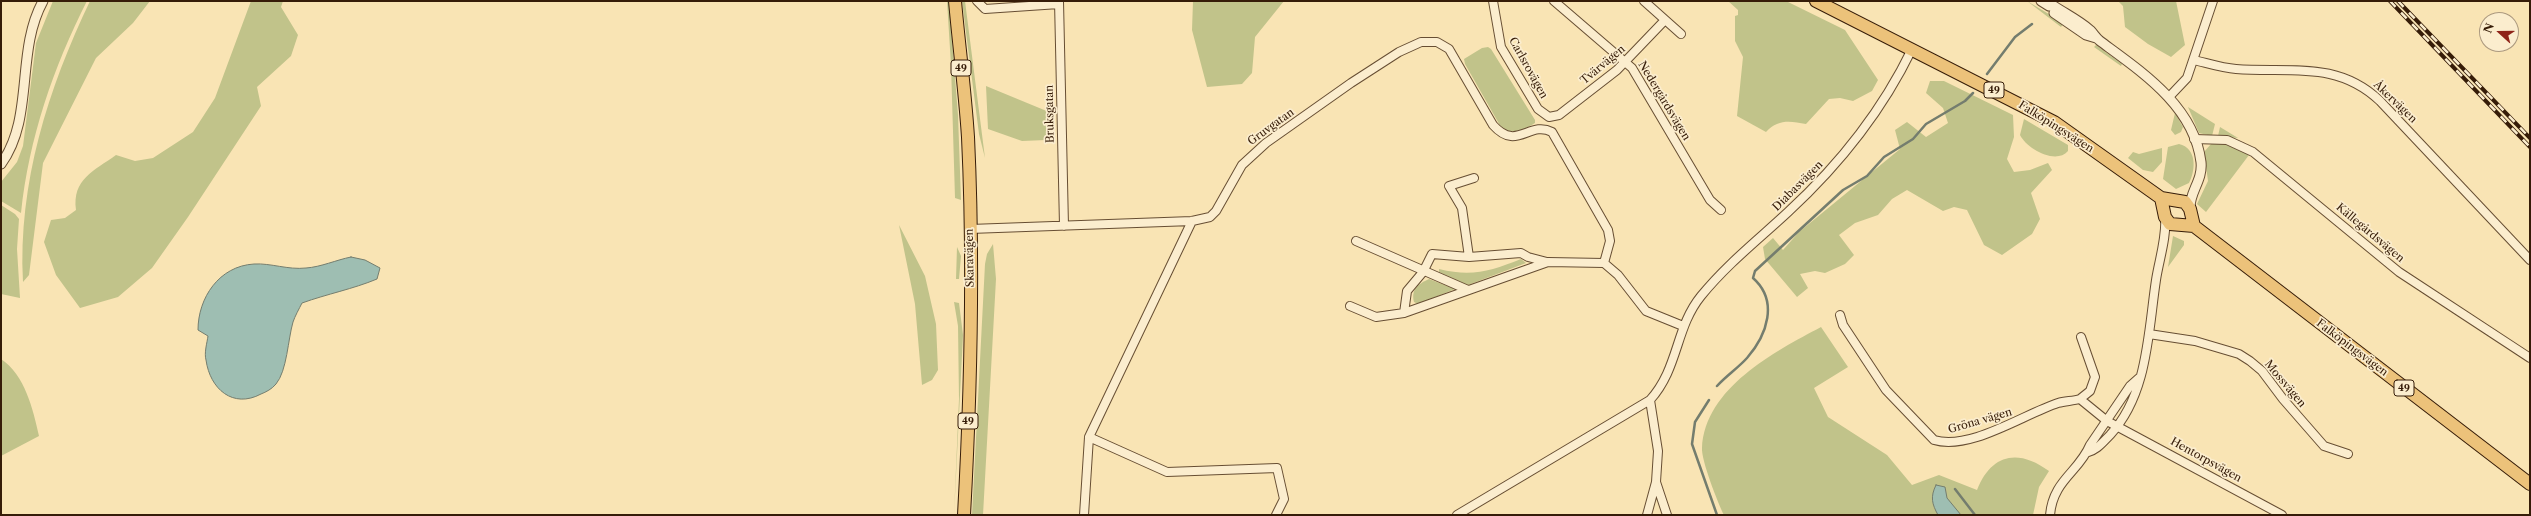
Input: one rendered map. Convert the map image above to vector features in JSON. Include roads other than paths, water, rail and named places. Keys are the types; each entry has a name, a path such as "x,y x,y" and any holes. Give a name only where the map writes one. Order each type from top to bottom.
{"main road":[{"name":"Skaravägen","path":"955,1 968,135 970,229 972,344 964,515"},
{"name":"Falköpingsvägen","path":"1816,1 2054,122 2161,198"},
{"name":"49","path":"2161,198 2185,204"},
{"path":"2161,198 2174,222"},
{"path":"2174,222 2185,204"},
{"path":"2174,222 2167,205 2185,204"},
{"name":"Falköpingsvägen","path":"2174,222 2530,484"}],"street":[{"path":"1,164 12,147 17,132 28,48 43,1"},
{"path":"977,1 985,9 1059,2"},
{"name":"Carlsrovägen","path":"1493,1 1501,47 1538,109 1549,117"},
{"name":"Nedergårdsvägen","path":"1554,1 1626,61 1710,200 1720,210"},
{"path":"1644,1 1681,34"},
{"path":"2169,97 2184,83 2194,60 2213,1"},
{"name":"Bruksgatan","path":"1059,2 1064,226"},
{"path":"2045,4 2051,12 2086,35 2098,39 2145,75 2169,97 2186,120 2194,139 2201,172 2200,181 2185,204"},
{"name":"Tvärvägen","path":"1549,117 1560,114 1626,61 1665,20"},
{"name":"Gruvgatan","path":"970,229 1192,221 1210,217 1216,211 1242,165 1266,143 1351,83 1399,52 1421,42 1437,42 1449,49 1493,125 1501,134 1511,138 1540,129 1546,129 1558,140 1608,230 1610,241 1604,263"},
{"name":"Diabasvägen","path":"1650,400 1666,378 1674,361 1683,326 1701,297 1712,284 1790,211 1853,143 1876,113 1912,49"},
{"name":"Åkervägen","path":"2194,60 2237,70 2320,71 2354,81 2380,101 2530,260"},
{"name":"Källegårdsvägen","path":"2194,139 2227,140 2254,152 2399,272 2530,358"},
{"path":"1469,257 1462,208 1449,186 1474,178"},
{"path":"1084,515 1089,437 1192,221"},
{"path":"2086,453 2095,450 2118,426 2138,390 2139,378 2149,334 2161,244 2174,222"},
{"path":"1356,241 1423,272 1468,290"},
{"path":"1404,313 1407,291 1423,272 1432,254 1469,257 1521,253 1528,257 1548,262 1604,263 1618,275 1646,311 1683,326"},
{"path":"1350,306 1376,317 1404,313 1548,262"},
{"name":"Gröna vägen","path":"1840,315 1843,325 1886,390 1934,440 1943,443 1957,442 2005,427 2058,404 2080,399"},
{"name":"Mossvägen","path":"2149,334 2195,341 2222,348 2250,361 2262,371 2283,399 2324,446 2348,454"},
{"path":"2081,337 2095,377 2090,391 2080,399 2107,420 2118,426"},
{"path":"2050,515 2054,498 2062,481 2086,453 2130,386 2139,378"},
{"path":"1457,515 1650,400 1658,451 1656,482 1647,515"},
{"name":"Hentorpsvägen","path":"2118,426 2282,515"},
{"path":"1089,437 1167,472 1277,468 1284,499 1276,515"},
{"path":"1656,482 1667,515"}],"waterway":[{"path":"1987,74 2015,37 2032,24"},
{"path":"1717,386 1747,358 1754,349 1765,329 1768,307 1766,297 1761,287 1753,278 1755,271 1843,190 1867,176 1884,157 1913,139 1926,124 1965,101 1973,93"},
{"path":"1709,400 1695,422 1692,444 1717,515"},
{"path":"1955,489 1975,515"}],"railway":[{"path":"2390,1 2530,147"},
{"path":"2398,1 2530,138"}]}
